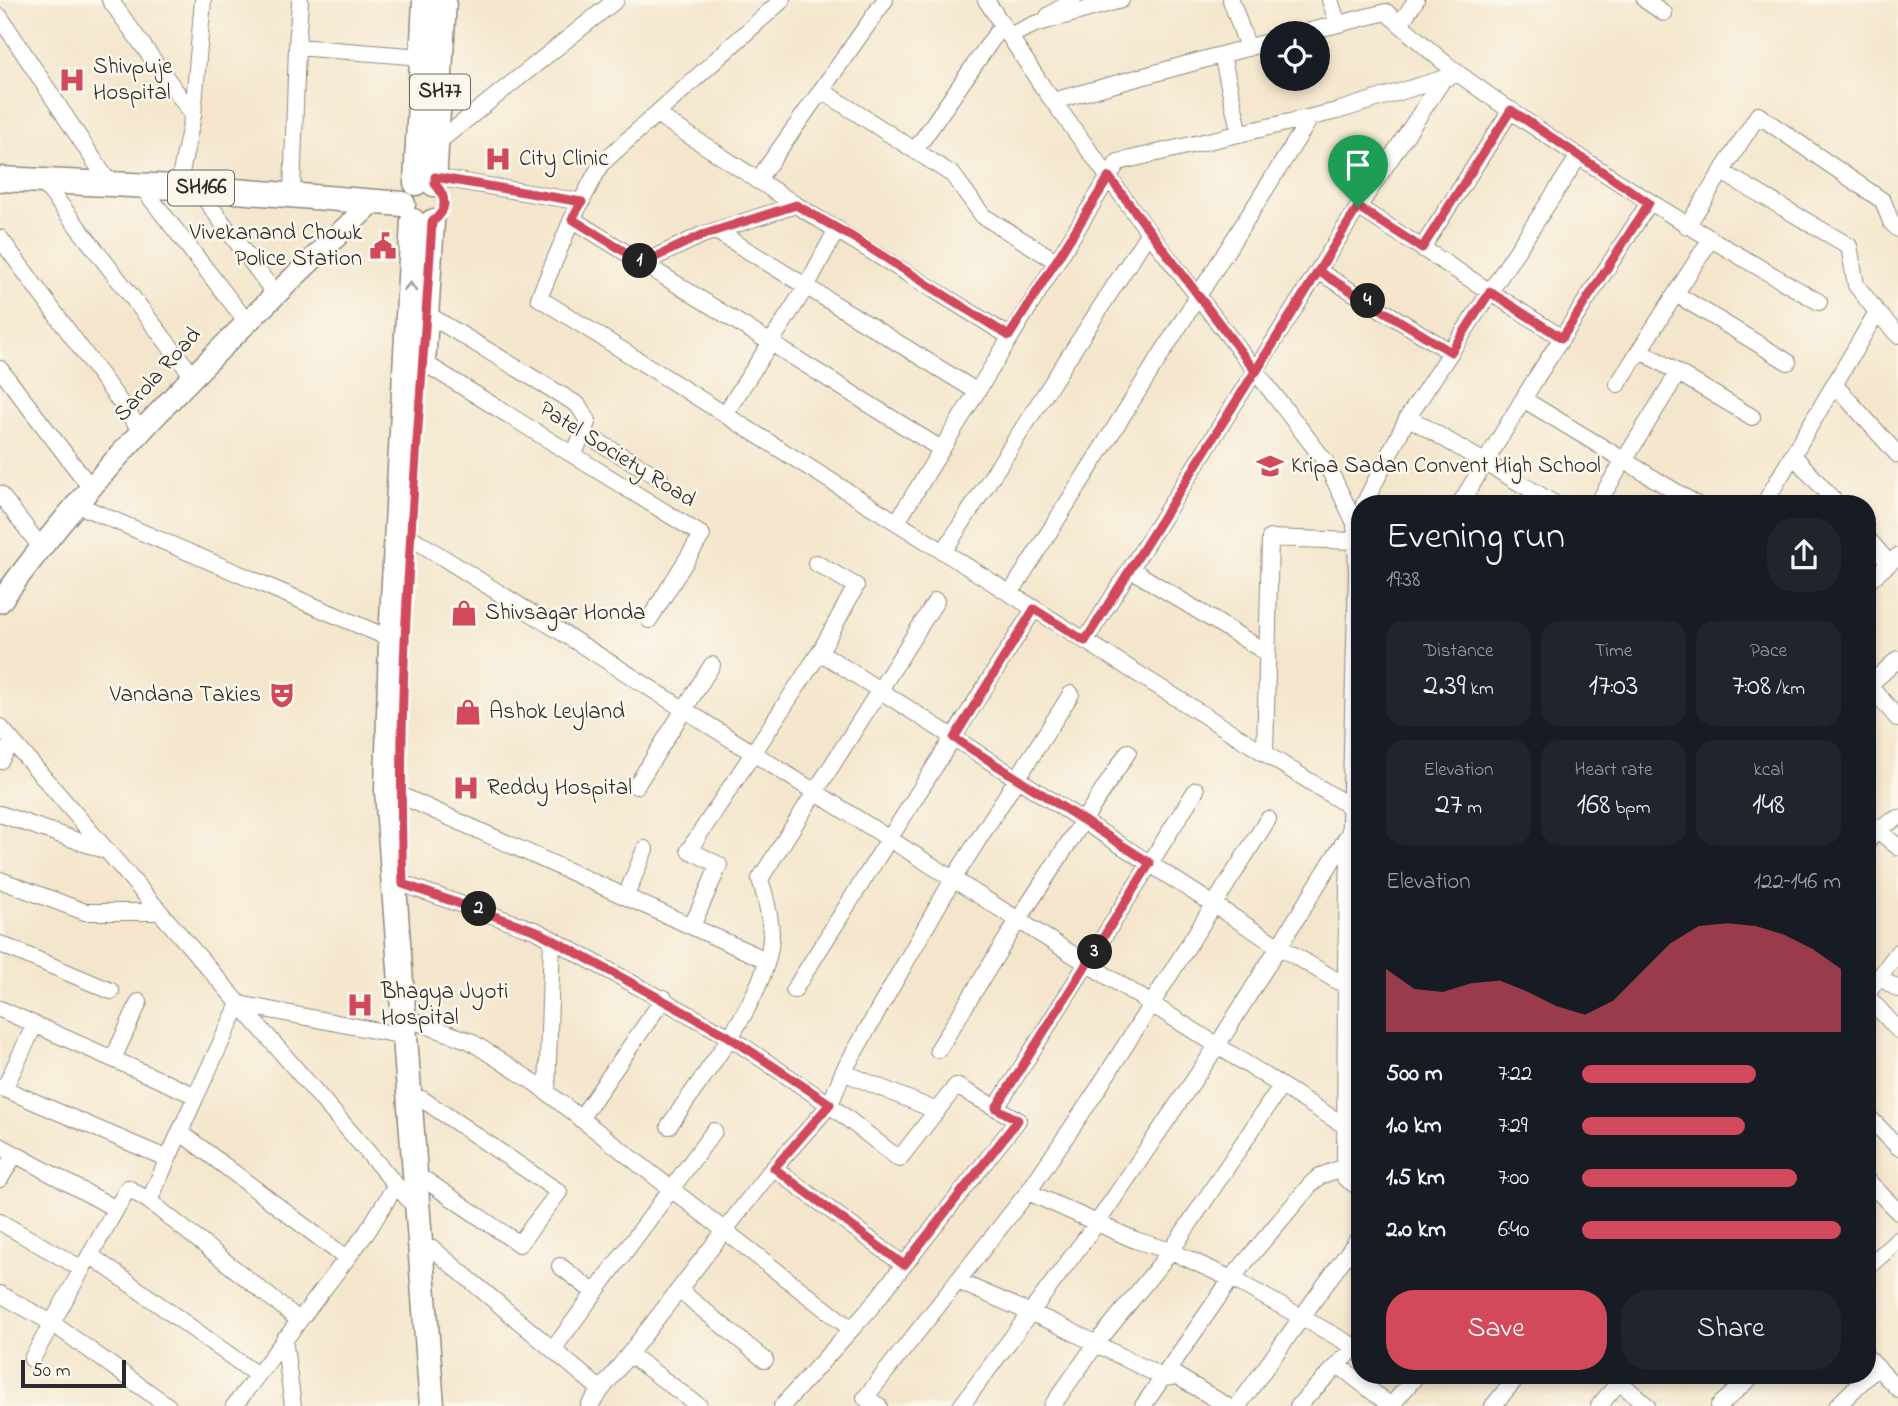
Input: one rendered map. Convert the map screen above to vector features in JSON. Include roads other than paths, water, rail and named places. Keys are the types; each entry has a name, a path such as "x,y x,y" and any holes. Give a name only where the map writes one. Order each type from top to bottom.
{"main road":[{"name":"SH77","path":"416,216 441,215 445,204 443,193 429,181 422,57 425,0"},
{"name":"SH77","path":"432,1406 416,1208 400,795 426,314 416,216 404,195 429,181 437,143 444,0"},
{"name":"SH166","path":"2,175 43,182 188,188 374,201 416,216"},
{"name":"Sarola Road","path":"0,602 40,546 193,376 246,321 374,201"},
{"name":"SH77","path":"416,216 391,639 388,835 409,1028 422,1099 445,1406"}],"street":[{"path":"110,0 193,115"},
{"path":"203,0 188,188 275,294"},
{"path":"292,194 300,0"},
{"path":"437,143 616,0"},
{"path":"782,0 601,164 572,219 539,298 1351,808"},
{"path":"757,181 885,0"},
{"path":"986,0 1053,102 1325,461 1351,507"},
{"path":"1035,24 1073,0"},
{"path":"916,149 1006,30 1121,0"},
{"path":"1231,0 1248,48"},
{"path":"1400,24 1416,0"},
{"path":"1645,0 1664,13"},
{"path":"1320,21 1336,9 1386,12 1451,76 1511,110 1649,203 1819,302"},
{"path":"0,18 111,186"},
{"path":"1053,102 1260,44"},
{"path":"296,47 422,57"},
{"path":"1222,55 1240,134"},
{"path":"897,522 1118,162 1311,117 1451,76"},
{"path":"1085,641 1358,207 1451,76"},
{"path":"821,90 916,149 962,184 977,209 992,224 1056,261"},
{"path":"1422,248 1511,110"},
{"path":"658,115 757,181 1009,336"},
{"path":"1687,226 1758,115 1884,201 1891,222 1898,229"},
{"path":"1010,594 1311,117"},
{"path":"1369,495 1408,417 1579,156"},
{"path":"1722,172 1849,246 1856,285 1898,335"},
{"path":"429,181 582,202"},
{"path":"43,182 193,376"},
{"path":"142,187 246,321"},
{"path":"1465,495 1523,399 1649,203"},
{"path":"643,263 716,231 796,205"},
{"path":"1358,207 1562,338"},
{"path":"572,219 941,449"},
{"path":"725,414 806,287 838,229"},
{"path":"716,231 976,391"},
{"path":"944,551 1149,232"},
{"path":"0,238 142,432"},
{"path":"1619,384 1710,240"},
{"path":"1318,271 1451,352"},
{"path":"1676,294 1788,362"},
{"path":"1769,495 1877,312"},
{"path":"426,314 578,405 588,421 574,454"},
{"path":"1640,350 1752,417"},
{"name":"Patel Society Road","path":"424,362 702,536 649,620"},
{"path":"0,369 91,488"},
{"path":"1603,495 1678,373"},
{"path":"1834,384 1898,454"},
{"path":"1523,399 1681,495"},
{"path":"1408,417 1540,495"},
{"path":"583,433 660,478"},
{"path":"1793,454 1829,495"},
{"path":"0,494 40,546"},
{"path":"76,504 391,639"},
{"path":"412,538 1017,922 1345,1126"},
{"path":"1265,754 1270,538 1351,541"},
{"path":"1876,545 1894,559 1876,574"},
{"path":"692,926 719,865 689,850 820,652 856,586 816,563"},
{"path":"1132,570 1267,653"},
{"path":"669,1126 762,981 771,938 768,906 761,879 817,794 936,601"},
{"path":"794,990 1034,609"},
{"path":"820,652 1278,946 1346,986"},
{"path":"1876,677 1898,659"},
{"path":"636,786 712,665"},
{"path":"1876,693 1898,719"},
{"path":"433,1249 554,1348 595,1401 774,1168 830,1104 843,1072 952,881 1071,694"},
{"path":"0,727 416,1208"},
{"path":"0,761 12,742"},
{"path":"938,1049 1128,752"},
{"path":"996,1108 1196,790"},
{"path":"400,795 766,960"},
{"path":"0,814 106,851"},
{"path":"1876,829 1898,818"},
{"path":"879,1406 865,1398 1028,1192 1094,1095 1268,819"},
{"path":"1351,827 1351,850"},
{"path":"961,1406 1097,1223 1217,1046 1350,831"},
{"path":"1876,835 1898,847"},
{"path":"626,896 645,849"},
{"path":"0,880 85,912 160,912"},
{"path":"403,884 552,939 664,998 728,1036 830,1104 899,1159 956,1086 1018,1120 904,1265 782,1406"},
{"path":"1351,938 1346,986 1345,1126 1345,1173 1351,1179"},
{"path":"547,1093 552,939"},
{"path":"0,944 111,991"},
{"path":"1876,983 1898,952"},
{"path":"1880,977 1898,989"},
{"path":"580,1119 664,998"},
{"path":"113,1059 139,1002"},
{"path":"239,1004 409,1028 470,1041 547,1093 851,1329"},
{"path":"149,1201 239,1004"},
{"path":"1876,1005 1898,1030"},
{"path":"0,1009 196,1096"},
{"path":"35,1024 2,1088 168,1159"},
{"path":"843,1072 937,1111"},
{"path":"1346,1088 1351,1080"},
{"path":"1052,1406 1096,1344 1171,1251 1281,1086"},
{"path":"422,1099 559,1192 519,1244 427,1181"},
{"path":"1876,1124 1898,1147"},
{"path":"554,1348 714,1131"},
{"path":"180,1132 346,1258"},
{"path":"0,1146 116,1209"},
{"path":"0,1179 15,1154"},
{"path":"774,1168 904,1265"},
{"path":"1143,1406 1231,1279 1311,1184 1320,1176 1345,1173"},
{"path":"234,1406 346,1258 396,1185"},
{"path":"32,1359 128,1188 149,1201 299,1320"},
{"path":"1876,1189 1898,1212"},
{"path":"1028,1192 1097,1223 1171,1251 1351,1341"},
{"path":"0,1222 86,1262 257,1376"},
{"path":"1876,1260 1898,1240"},
{"path":"1238,1406 1351,1249"},
{"path":"560,1266 595,1293"},
{"path":"957,1281 1164,1378 1177,1376 1227,1406"},
{"path":"679,1290 765,1360"},
{"path":"0,1294 52,1323 169,1406"},
{"path":"284,1339 293,1406"},
{"path":"1298,1406 1351,1351"},
{"path":"629,1354 699,1406"},
{"path":"1338,1365 1351,1375"},
{"path":"1876,1366 1898,1389"},
{"path":"1363,1384 1391,1406 1409,1384"},
{"path":"1493,1406 1511,1384"},
{"path":"1599,1406 1612,1384"},
{"path":"1623,1384 1647,1406"},
{"path":"1719,1406 1743,1384"},
{"path":"1837,1406 1854,1384"}],"place":[{"name":"Shivpuje Hospital","path":"72,80"},
{"name":"City Clinic","path":"498,159"},
{"name":"Vivekanand Chowk Police Station","path":"383,246"},
{"name":"Kripa Sadan Convent High School","path":"1270,466"},
{"name":"Shivsagar Honda","path":"464,613"},
{"name":"Vandana Takies","path":"282,695"},
{"name":"Ashok Leyland","path":"468,712"},
{"name":"Reddy Hospital","path":"466,788"},
{"name":"Bhagya Jyoti Hospital","path":"360,1005"}]}
